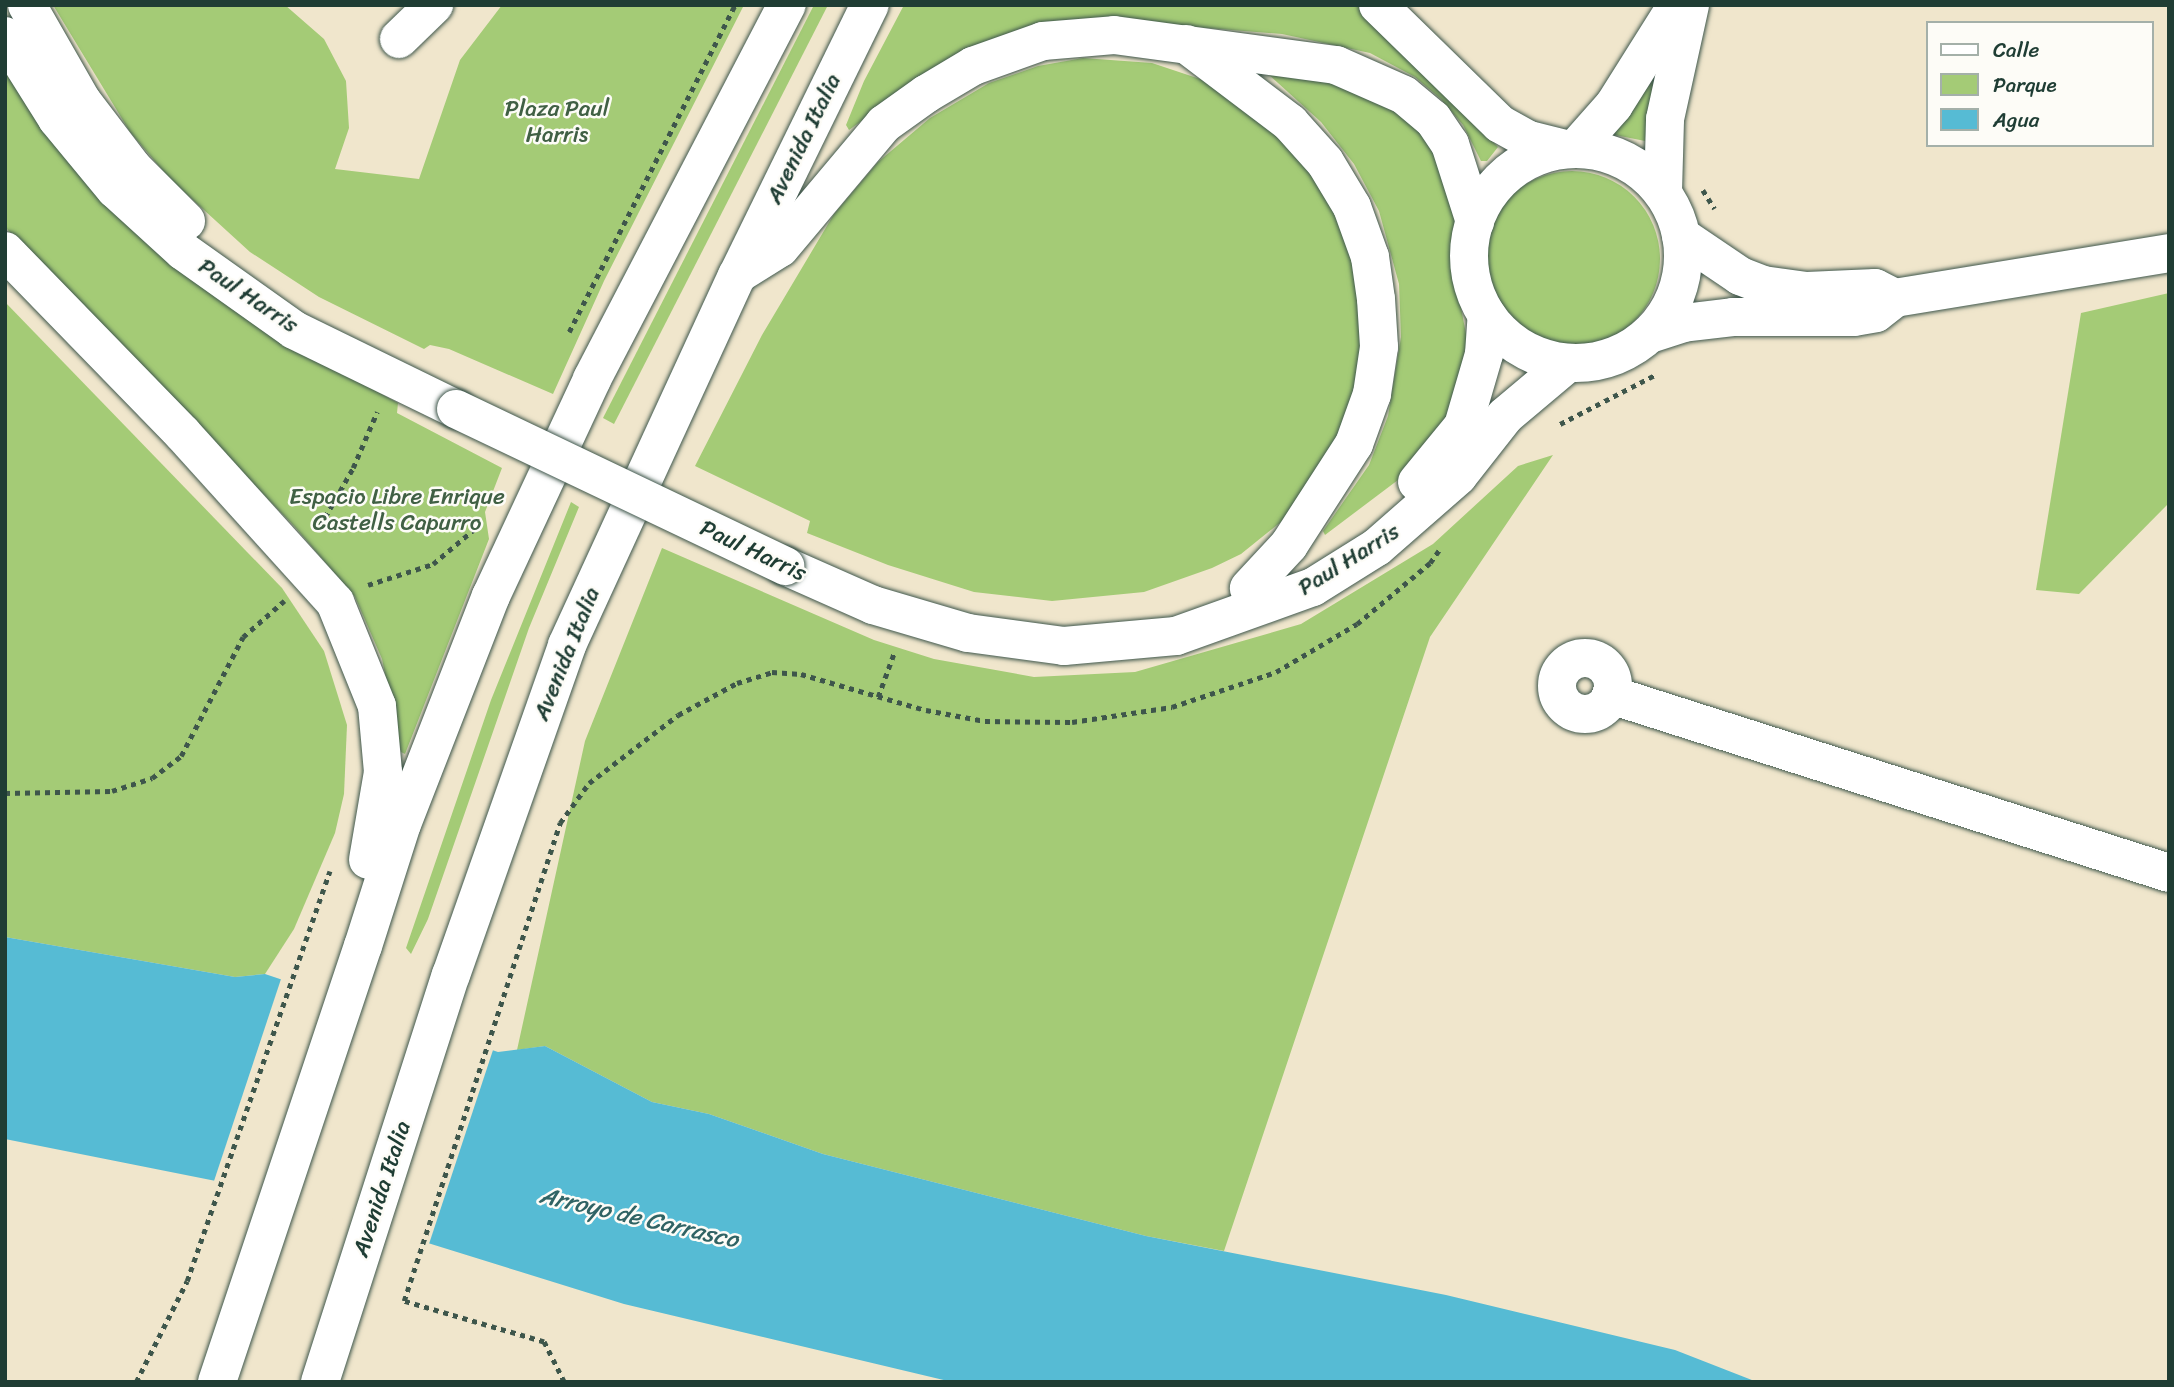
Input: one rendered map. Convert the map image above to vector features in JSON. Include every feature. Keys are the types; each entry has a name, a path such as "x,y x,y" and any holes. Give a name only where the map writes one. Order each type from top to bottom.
{"main road":[{"name":"Paul Harris","path":"27,5 82,101 134,168 194,229 253,275 305,308 461,398"},
{"path":"398,39 434,5"},
{"path":"217,1382 402,824 491,596 592,379 787,5"},
{"name":"Avenida Italia","path":"320,1382 451,975 568,645 737,275 870,5"},
{"path":"1378,5 1500,124 1529,139 1625,160 1663,192"},
{"path":"1475,222 1500,180 1541,154 1571,149 1614,105 1677,5"},
{"path":"1650,334 1671,305 1682,271 1681,236 1663,192 1665,119 1689,5"},
{"path":"737,275 780,248 884,124 973,66 1043,41 1114,35 1182,41 1336,65 1405,95 1433,119 1450,145 1475,222 1470,270 1487,315 1508,339 1527,350 1568,363 1597,361 1626,351 1650,334 1683,323 1733,317 1854,317 1876,313 1895,298 2169,253"},
{"name":"Paul Harris","path":"5,36 57,119 116,189 183,251 295,330 461,398 783,552 873,605 968,633 1064,646 1176,636 1313,587 1377,547 1449,485 1505,416 1568,363"},
{"path":"1182,41 1290,123 1325,162 1352,207 1370,257 1376,299 1379,347 1372,394 1354,444 1289,545 1249,588"},
{"path":"1681,236 1740,276 1763,285 1807,291 1875,288 1895,298"},
{"path":"5,251 316,576 353,637 377,706 383,772 365,876 363,946"},
{"name":"Paul Harris","path":"783,552 966,608 1056,620 1128,620 1249,588 1360,530 1401,498 1444,452 1463,426 1475,395 1485,354 1487,315"},
{"path":"1611,695 2169,873"}],"path":[{"path":"565,345 576,312 735,5"},
{"path":"315,534 353,468 383,398"},
{"path":"357,587 433,564 486,516"},
{"path":"5,793 112,791 152,778 181,756 243,638 316,576"},
{"path":"878,696 899,639"},
{"path":"136,1382 187,1281 309,928"},
{"path":"506,993 404,1301 544,1342 564,1382"}],"green space":[{"name":"Plaza Paul Harris","path":"53,5 285,5 324,39 346,81 349,128 335,169 419,179 460,60 502,5 744,5 604,281 553,394 449,349 430,345 424,349 319,297 250,252 170,179 130,132"},
{"path":"814,5 828,5 614,424 603,418"},
{"path":"904,5 1360,5 1498,147 1487,161 1481,161 1463,125 1441,99 1415,77 1370,53 1282,34 1144,23 903,91 849,130 846,125 864,81"},
{"path":"1083,58 1152,63 1218,85 1321,176 1365,293 1355,408 1297,509 1241,554 1212,568 1144,592 1052,601 974,592 888,565 807,533 810,521 695,466 762,335 834,214 878,162 930,118 989,83 1038,66"},
{"name":"Espacio Libre Enrique Castells Capurro","path":"5,64 250,322 398,403 397,413 502,468 485,512 489,539 405,754 401,752 382,659 355,597 294,526 5,227"},
{"path":"1268,74 1352,85 1427,131 1457,219 1452,261 1467,339 1454,408 1398,480 1325,535 1323,531 1369,465 1388,416 1401,337 1399,284 1379,211 1354,164 1321,122"},
{"path":"1654,79 1645,141 1615,135 1613,131"},
{"path":"1572,171 1606,178 1634,197 1653,225 1660,259 1653,293 1634,321 1606,340 1572,347 1538,340 1510,321 1491,293 1484,259 1491,225 1510,197 1538,178"},
{"path":"2169,293 2169,503 2079,594 2036,590 2081,313"},
{"path":"5,302 282,588 324,651 347,725 344,794 335,833 294,929 265,974 235,977 5,937"},
{"path":"1553,455 1430,637 1224,1251 1146,1236 823,1154 709,1114 652,1102 545,1046 517,1050 585,741 662,548 874,640 934,659 1034,677 1135,672 1301,624 1433,544 1518,466"},
{"path":"571,502 579,507 529,628 428,919 411,954 406,948 491,700"}],"water":[{"name":"Arroyo de Carrasco","path":"5,937 235,977 265,974 498,1052 545,1046 652,1102 709,1114 823,1154 1146,1236 1446,1295 1675,1350 1757,1382 952,1382 624,1304 251,1188 5,1139"}],"pier":[{"path":"282,976 494,1047 428,1247 213,1184"}]}
